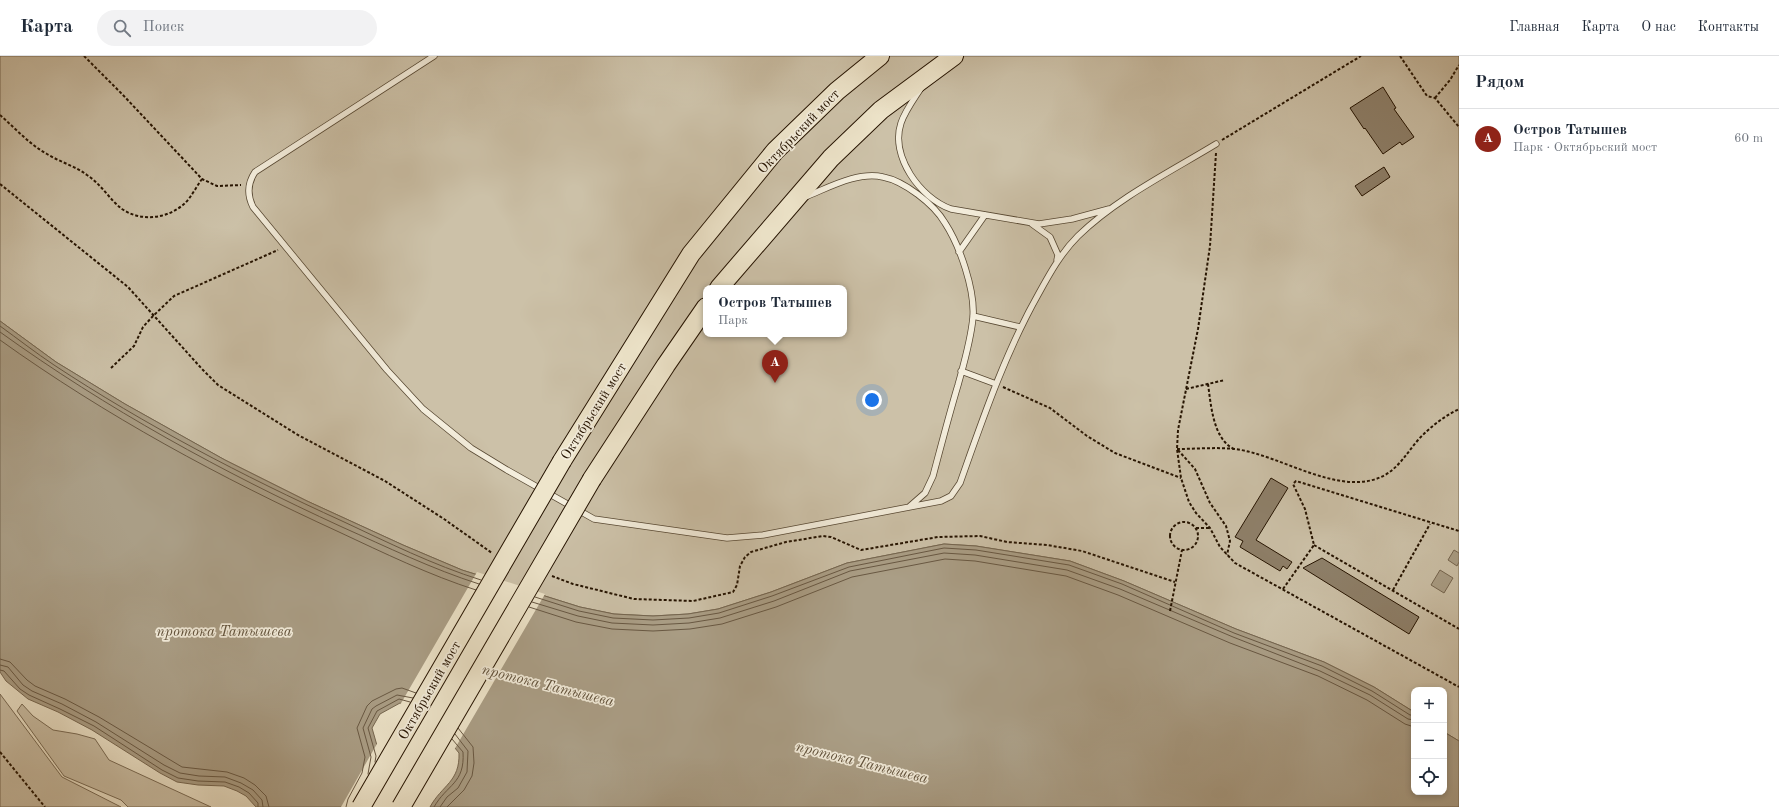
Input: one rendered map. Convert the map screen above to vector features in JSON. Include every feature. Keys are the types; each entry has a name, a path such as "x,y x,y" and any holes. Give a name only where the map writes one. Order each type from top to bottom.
{"main road":[{"name":"Октябрьский мост","path":"361,807 562,461 691,254 775,151 837,91 880,56"},
{"path":"722,285 831,158 881,110 954,56"},
{"path":"401,807 592,479 666,365 703,311"}],"lane":[{"path":"434,56 255,172 249,184 249,197 253,207 284,247 387,370 423,409 471,448 592,518 716,537 742,538 907,508 944,499 956,490 996,384 1020,327 1055,264 1058,255 1050,237 1032,223"},
{"path":"931,72 901,124 900,147 905,167 917,184 943,206 951,209 1032,223 1072,219 1112,208"},
{"path":"1055,264 1079,236 1112,208 1216,144"},
{"path":"790,204 853,179 868,176 883,176 900,183 913,191 933,209 945,222 959,252 968,282 973,316 961,371 928,488 921,498 907,508"},
{"path":"959,252 985,215"},
{"path":"973,316 1020,327"},
{"path":"961,371 996,384"}],"path":[{"path":"84,56 202,179 217,186 249,184"},
{"path":"1361,56 1216,144 1210,246 1198,329 1178,430 1177,449 1181,478 1189,502 1196,513 1210,528 1218,544 1227,556 1245,569 1459,686"},
{"path":"1400,56 1426,96 1435,98 1459,127"},
{"path":"1435,98 1450,80 1459,65"},
{"path":"0,114 37,148 57,160 86,174 100,184 122,209 135,216 155,218 168,214 185,204 202,179"},
{"path":"0,184 122,282 153,316"},
{"path":"111,368 134,346 143,328 174,296 284,247"},
{"path":"1186,389 1225,380"},
{"path":"996,384 1050,408 1115,454 1149,465 1181,478"},
{"path":"1208,384 1213,417 1228,446 1273,458 1329,480 1344,482 1363,482 1378,478 1391,471 1432,427 1459,409"},
{"path":"1177,449 1236,449"},
{"path":"1177,449 1195,470 1210,503 1226,526 1230,541 1227,556"},
{"path":"1459,531 1430,524 1296,481 1293,484 1305,509 1314,545 1459,629"},
{"path":"1196,528 1198,533 1196,544 1187,550 1176,548 1170,539 1173,528 1181,522 1187,522 1196,528 1210,528"},
{"path":"1393,590 1430,524"},
{"path":"1283,589 1314,545"},
{"path":"1170,611 1182,550"},
{"path":"0,752 45,807"}],"shaded area":[{"path":"0,56 1459,56 1459,741 1447,734 1447,687 1411,687 1411,710 1374,687 1324,662 1236,629 1124,581 1070,561 976,546 944,544 847,563 771,592 718,609 688,614 653,616 614,614 580,607 462,570 403,545 307,501 225,460 125,404 56,362 0,321"},
{"path":"0,694 62,777 121,807 0,807"},
{"path":"22,704 33,716 53,730 95,739 109,760 211,807 128,807 121,800 64,776 17,711"}],"water":[{"name":"протока Татышева","path":"0,321 56,362 125,404 225,460 307,501 462,570 580,607 614,614 653,616 688,614 718,609 771,592 847,563 944,544 976,546 1070,561 1124,581 1236,629 1324,662 1374,687 1411,710 1411,795 1447,795 1447,734 1459,741 1459,807 430,807 457,771 459,753 425,711 400,703 380,714 372,728 380,756 360,807 256,807 246,796 224,786 198,785 177,782 92,730 58,712 28,699 6,681 0,672"},
{"path":"1454,550 1459,553 1459,562 1457,566 1448,560"},
{"path":"1440,570 1453,578 1444,593 1431,585"}],"pier":[{"path":"477,572 545,594 454,750 424,713 400,705"},
{"path":"378,742 382,756 363,807 341,807"}],"building":[{"path":"1383,87 1396,108 1394,109 1414,137 1402,145 1400,142 1383,154 1350,108"},
{"path":"1384,167 1390,177 1362,196 1355,186"},
{"path":"1271,478 1288,488 1256,540 1292,562 1287,569 1283,566 1280,571 1240,547 1243,541 1235,537"},
{"path":"1322,558 1419,617 1409,634 1303,568"}],"place":[{"name":"Остров Татышев","path":"775,383"}]}
